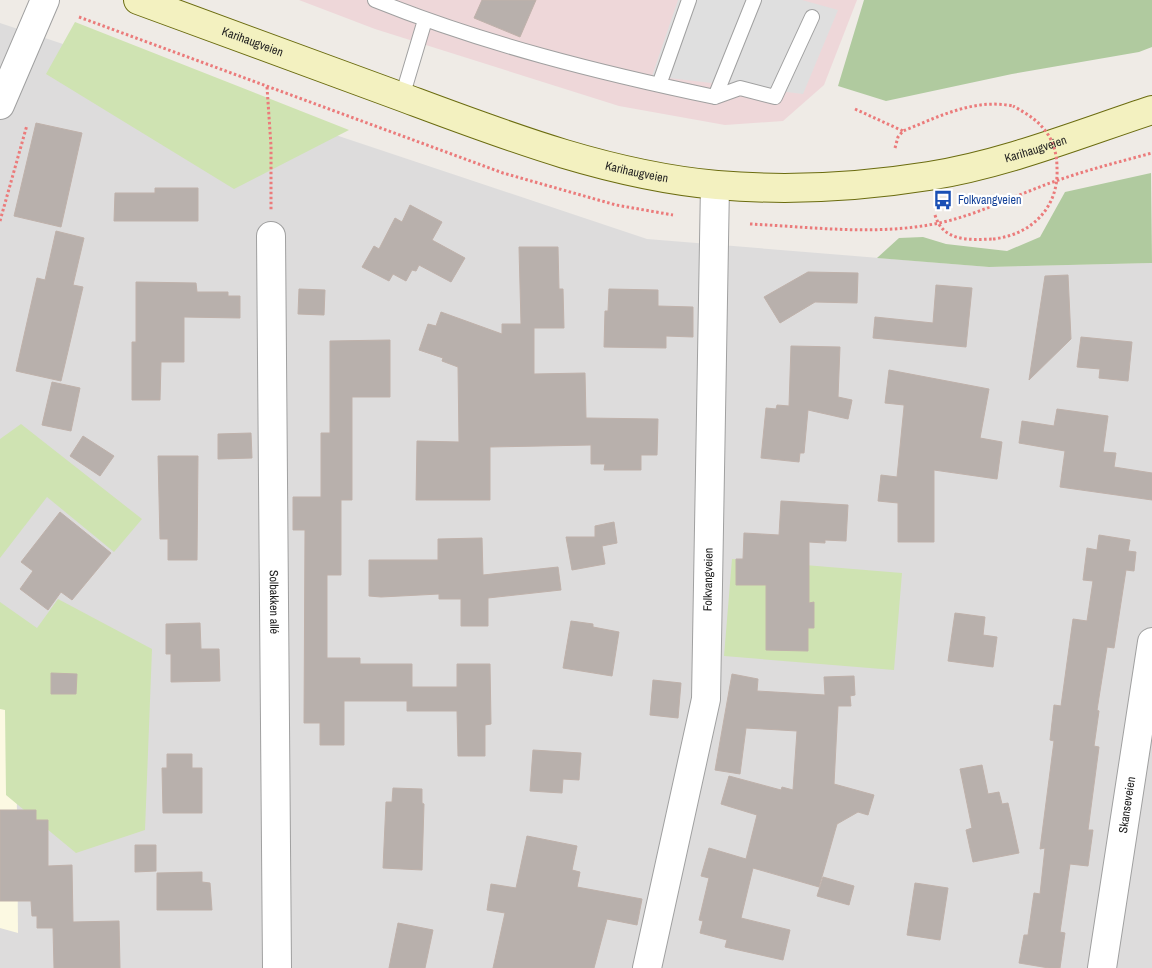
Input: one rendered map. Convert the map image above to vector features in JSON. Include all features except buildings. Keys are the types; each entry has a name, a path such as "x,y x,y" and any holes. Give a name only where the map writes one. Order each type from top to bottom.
{"main road":[{"name":"Karihaugveien","path":"138,0 507,136 581,160 631,172 715,185 750,187 815,186 929,176 969,168 1012,156 1152,110"}],"street":[{"path":"0,105 45,0"},
{"name":"Folkvangveien","path":"647,968 706,699 715,185"},
{"name":"Solbakken allé","path":"270,236 277,968"},
{"name":"Skanseveien","path":"1102,968 1152,642"}],"lane":[{"path":"376,0 425,20 534,53 715,97 740,88 775,97 812,17"},
{"path":"660,85 689,0"},
{"path":"715,97 754,0"},
{"path":"402,97 425,20"}],"path":[{"path":"79,16 503,173 616,205 673,215"},
{"path":"267,87 271,146 270,236"},
{"path":"895,148 898,137 903,131 953,111 980,104 998,103 1012,106 1040,124 1051,138 1056,154 1056,190 1049,206 1027,229 1009,237 993,240 963,240 946,234 937,224 934,215"},
{"path":"856,109 903,131"},
{"path":"0,221 27,125"},
{"path":"750,224 856,229 937,224 964,217 1093,168 1152,154"}],"shaded area":[{"path":"299,0 857,0 824,85 783,121 725,125 619,106 375,29"},
{"path":"678,0 802,0 838,10 803,94 652,76"},
{"path":"0,23 647,239 989,267 1152,263 1152,968 0,968"},
{"path":"0,702 16,703 18,933 0,928"}],"green space":[{"path":"864,0 1152,0 1152,47 1139,52 1012,74 886,101 838,86"},
{"path":"75,22 349,130 234,189 46,74"},
{"path":"1151,173 1152,263 989,267 877,258 899,238 923,237 946,244 1007,251 1040,237 1065,192"},
{"path":"21,424 142,519 114,552 47,497 0,558 0,439"},
{"path":"732,559 902,573 894,670 724,656"},
{"path":"58,599 152,649 145,830 76,853 6,795 5,710 0,709 0,602 37,628"}],"place":[{"name":"Folkvangveien","path":"943,200"}]}
